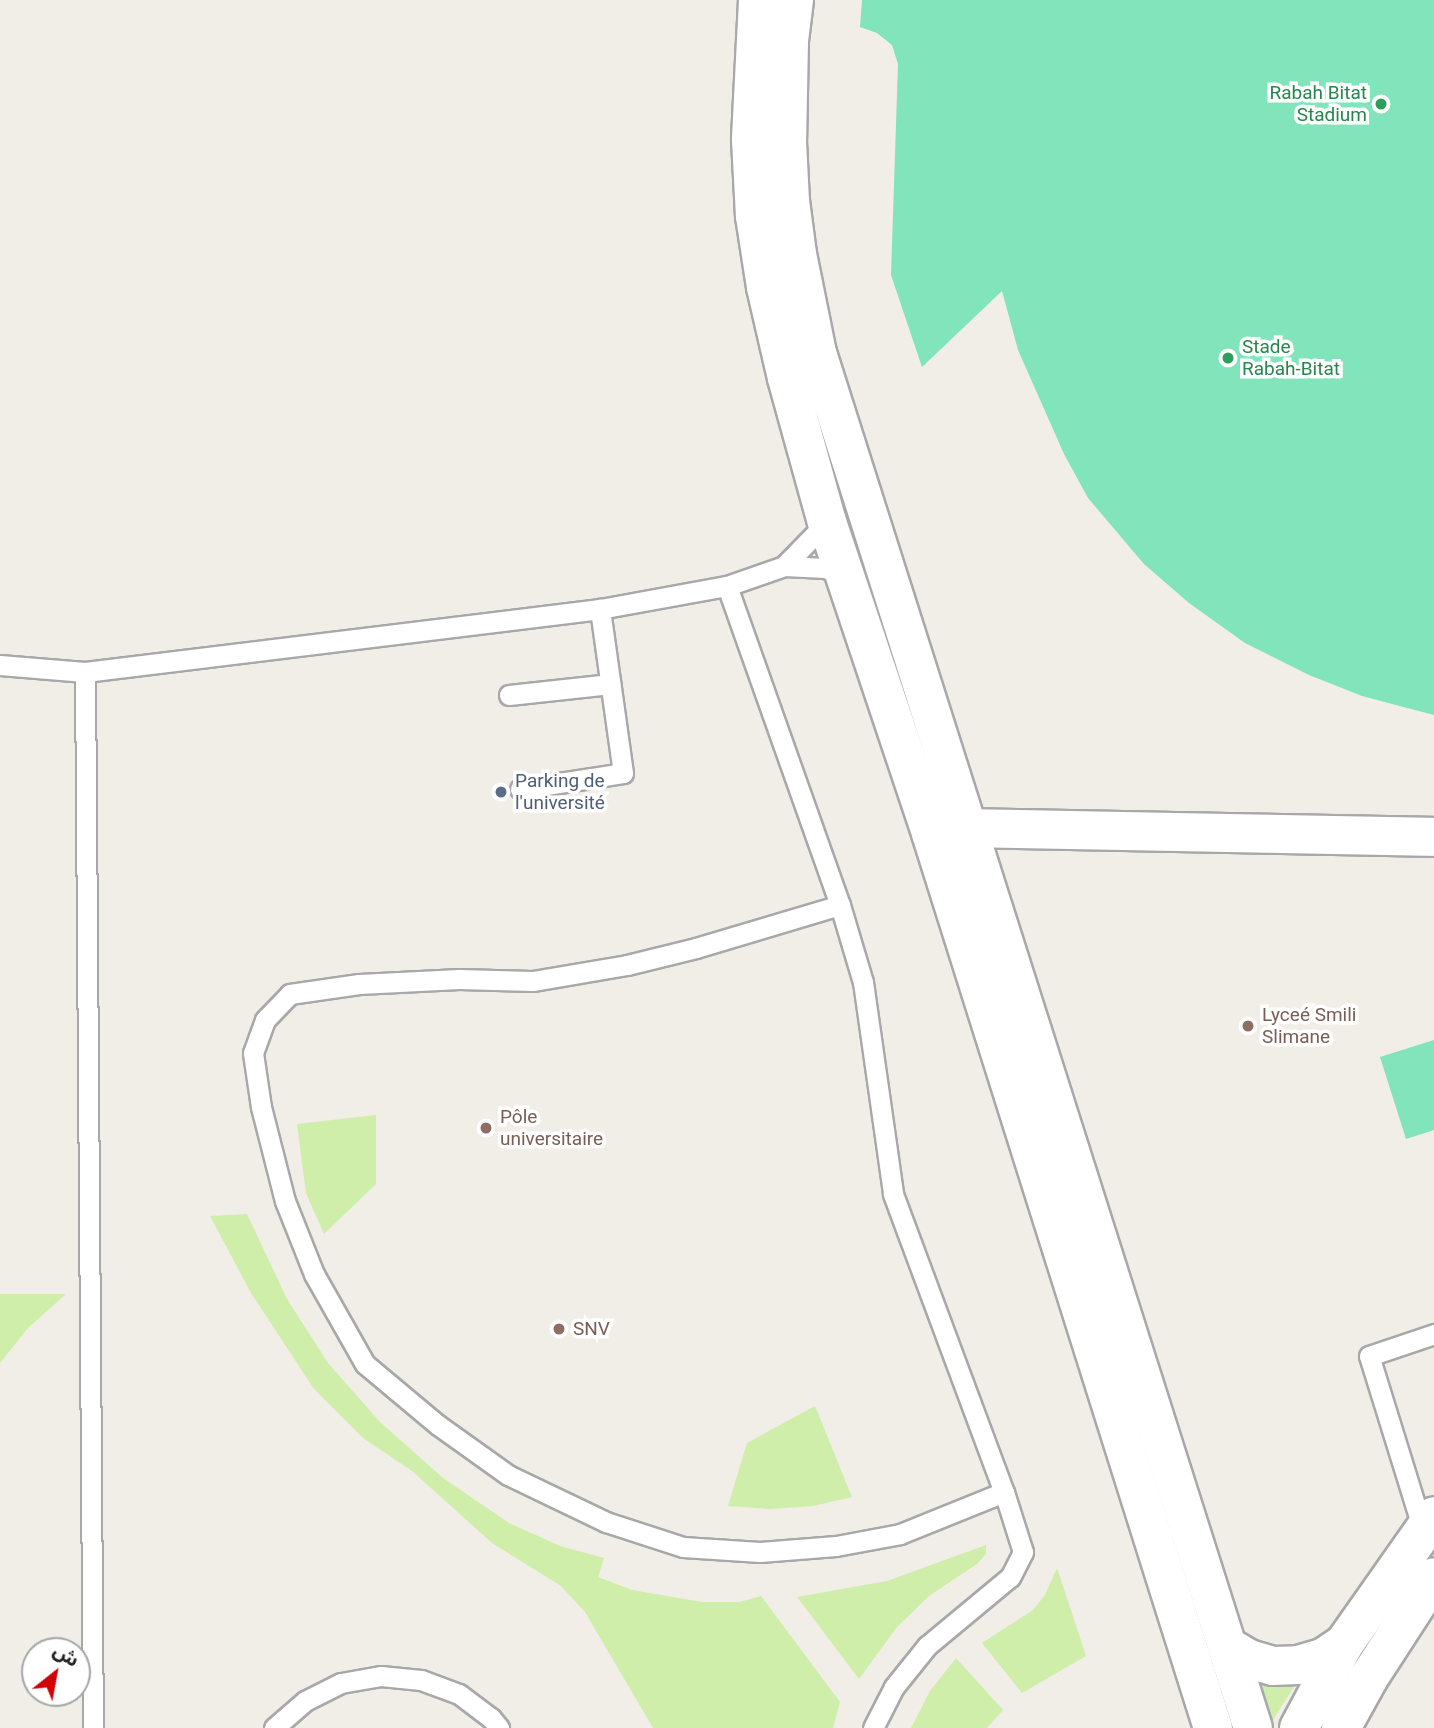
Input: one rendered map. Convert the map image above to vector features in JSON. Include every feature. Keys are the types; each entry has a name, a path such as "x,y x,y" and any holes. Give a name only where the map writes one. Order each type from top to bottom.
{"street":[{"path":"758,0 751,140 755,216 766,287 787,378 827,522 931,833 1213,1728"},
{"path":"794,0 789,41 787,142 790,201 805,299 817,353 848,457 970,828 1253,1728"},
{"path":"970,828 1434,837"},
{"path":"1300,1728 1344,1644 1428,1523"},
{"path":"1341,1728 1368,1679 1434,1577"},
{"path":"1227,1646 1249,1659 1273,1666 1311,1662 1344,1644"}],"lane":[{"path":"785,566 827,522"},
{"path":"0,665 85,672 600,609 727,586 785,566 825,568 844,575"},
{"path":"727,586 840,905 863,982 893,1194 1004,1492 1023,1552 1010,1577 927,1646 894,1687 873,1728"},
{"path":"520,789 623,773 600,609"},
{"path":"85,672 93,1728"},
{"path":"509,695 610,684"},
{"path":"840,905 696,948 627,965 532,981 459,979 372,983 290,994 265,1020 253,1053 261,1107 285,1201 314,1274 365,1364 438,1425 508,1475 606,1522 683,1547 760,1552 836,1546 900,1534 1004,1492"},
{"path":"1428,1523 1369,1356 1434,1334"},
{"path":"274,1728 305,1701 341,1683 381,1675 421,1679 459,1694 499,1728"}],"green space":[{"name":"Stade Rabah-Bitat","path":"862,0 1434,0 1434,715 1362,696 1309,675 1245,643 1189,603 1144,564 1088,498 1064,454 1018,350 1002,291 922,367 891,275 898,64 892,45 877,33 860,27"},
{"path":"1434,1040 1434,1130 1406,1139 1380,1057"},
{"path":"376,1115 376,1184 324,1234 306,1193 297,1124"},
{"path":"247,1214 287,1299 328,1363 380,1422 443,1478 509,1523 560,1546 604,1558 598,1577 632,1590 702,1602 739,1602 761,1596 840,1702 833,1728 653,1728 585,1612 561,1586 492,1543 412,1471 363,1438 314,1389 251,1293 210,1216"},
{"path":"0,1294 66,1294 28,1328 0,1363"},
{"path":"815,1406 852,1497 813,1506 770,1509 728,1506 747,1443"},
{"path":"986,1545 986,1554 977,1564 929,1596 897,1627 859,1679 797,1597 887,1581"},
{"path":"1057,1568 1086,1656 1022,1693 982,1643 1033,1610 1045,1595"},
{"path":"956,1658 1003,1710 987,1728 911,1728 930,1691"},
{"path":"1256,1677 1295,1685 1269,1726"}],"place":[{"name":"Rabah Bitat Stadium","path":"1381,104"},
{"name":"Stade Rabah-Bitat","path":"1228,358"},
{"name":"Parking de l'université","path":"501,792"},
{"name":"Lyceé Smili Slimane","path":"1248,1026"},
{"name":"Pôle universitaire","path":"486,1128"},
{"name":"SNV","path":"559,1329"}]}
